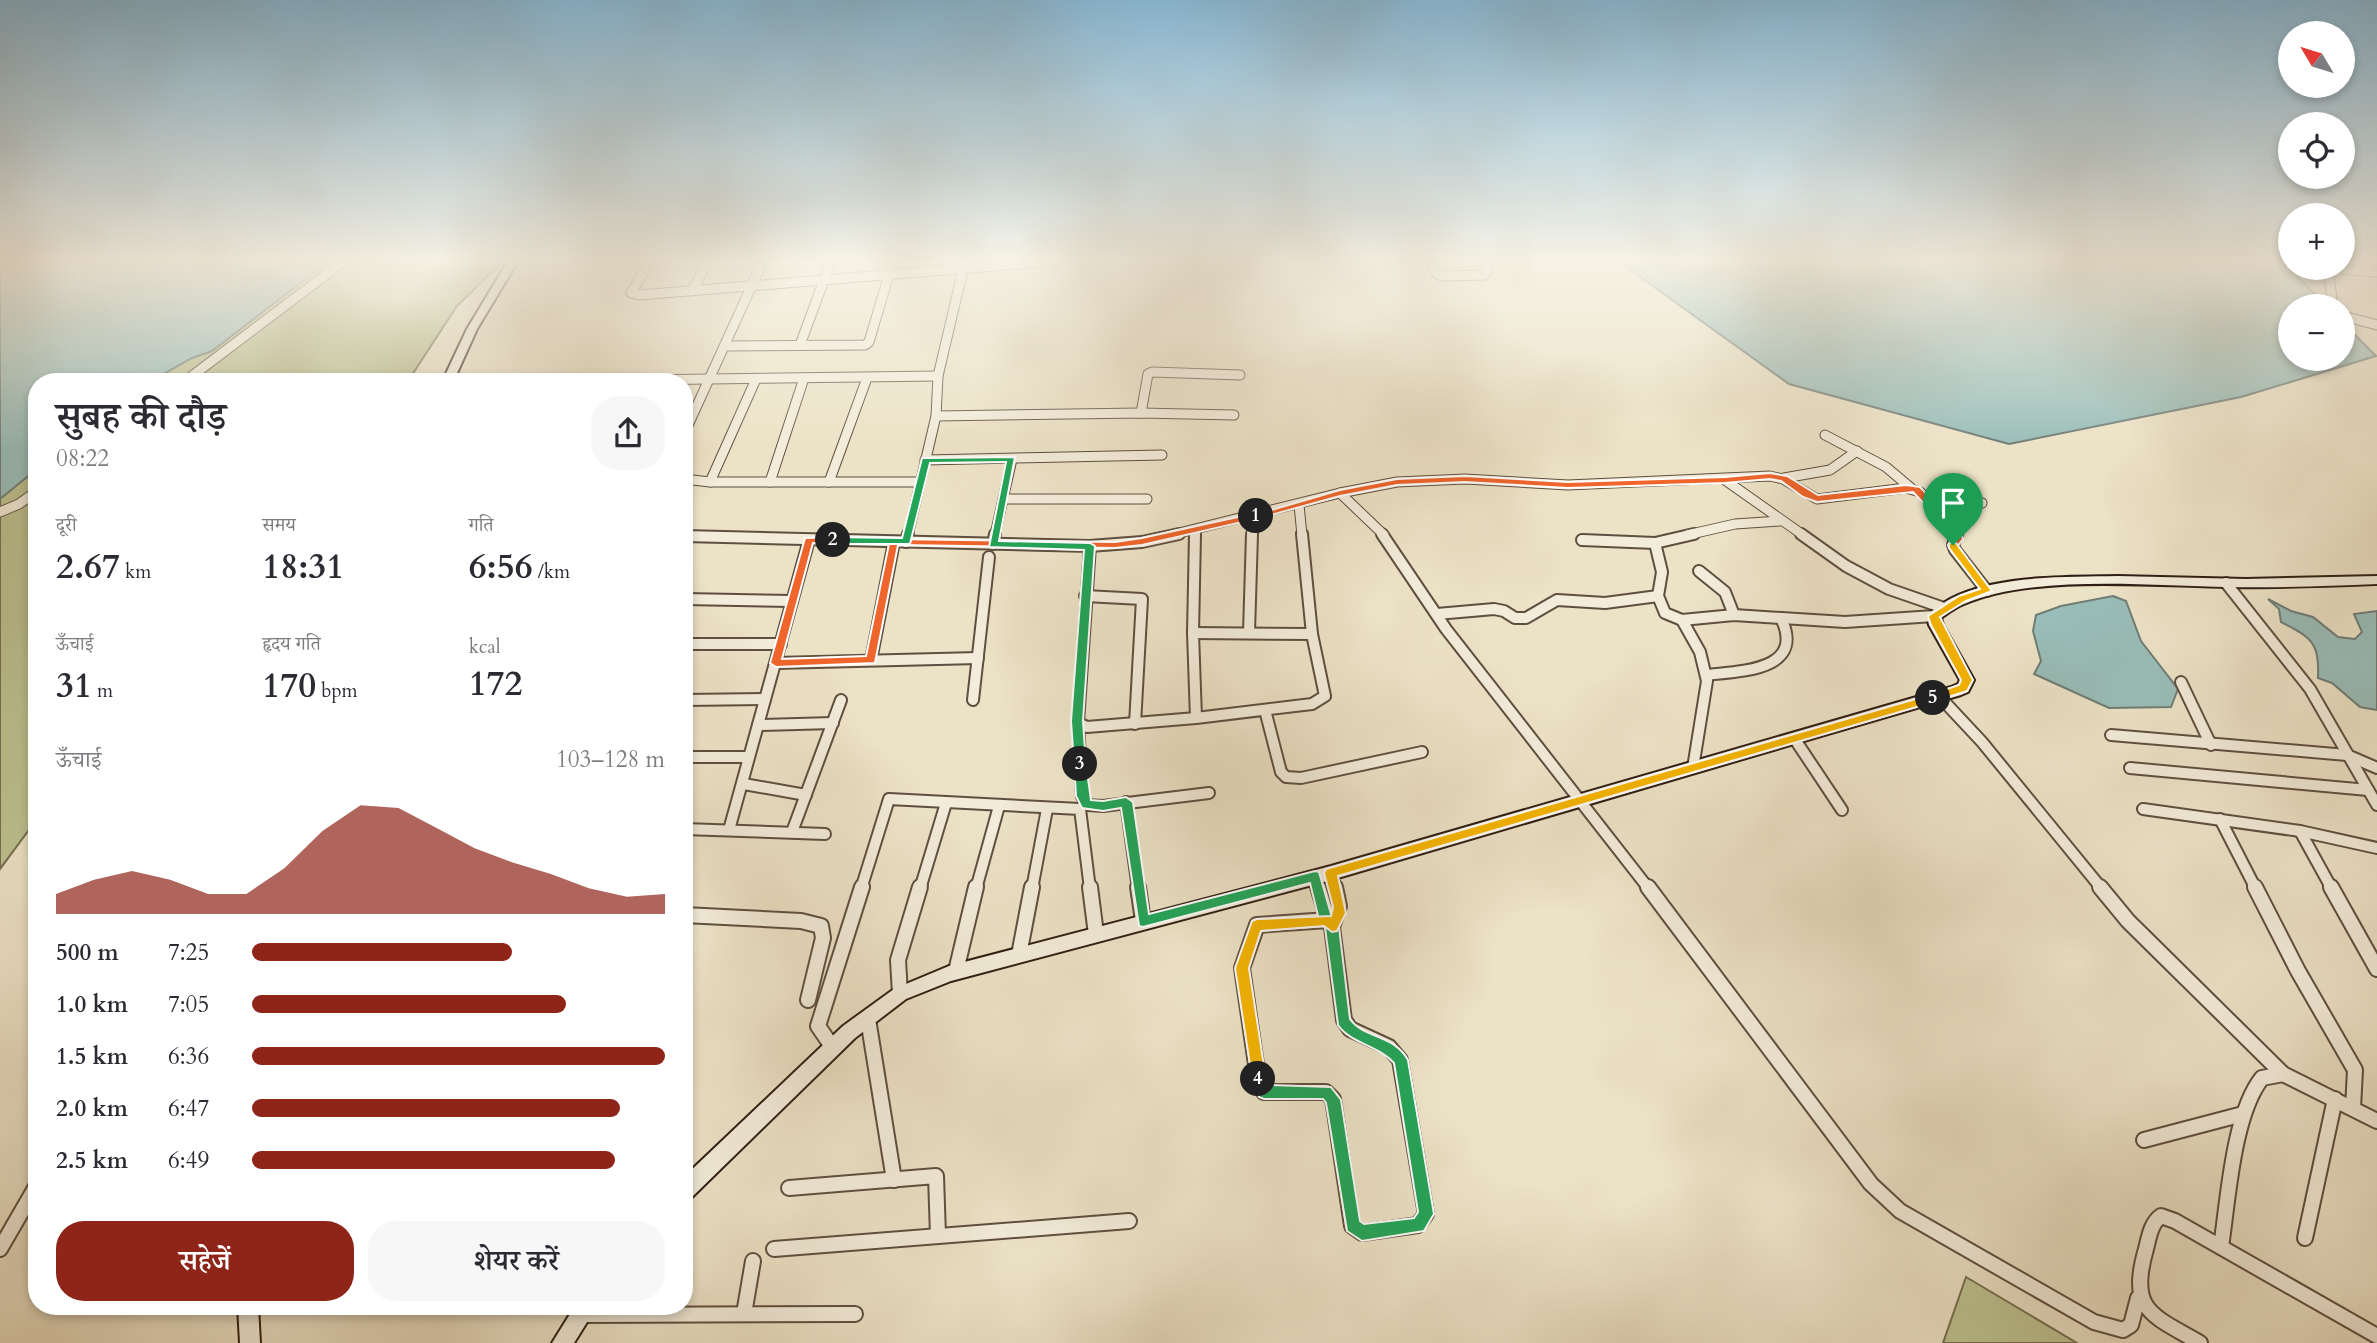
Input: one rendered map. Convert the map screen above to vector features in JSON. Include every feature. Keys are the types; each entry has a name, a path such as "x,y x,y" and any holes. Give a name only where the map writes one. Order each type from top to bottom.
{"street":[{"path":"196,373 261,324"},
{"path":"451,373 475,324"},
{"path":"693,414 735,324"},
{"path":"800,345 808,324"},
{"path":"724,346 865,345 869,342 874,324"},
{"path":"906,542 936,416 938,376 950,324"},
{"path":"1141,412 1148,374 1152,372 1240,375"},
{"path":"693,379 938,376"},
{"path":"770,482 804,378"},
{"path":"829,482 867,378"},
{"path":"709,482 757,379"},
{"path":"936,416 1141,412 1234,415"},
{"path":"1825,435 1886,467 1920,492 1958,535 1953,545 1955,550 1987,591"},
{"path":"693,536 1090,546 1142,542 1252,517 1340,493 1397,482 1465,479 1561,485 1770,476 1784,478 1830,470 1857,451"},
{"path":"925,460 1162,455"},
{"path":"993,544 1012,459"},
{"path":"1784,478 1817,499 1912,488"},
{"path":"693,480 919,482"},
{"path":"1725,480 1846,566 1939,612"},
{"path":"1340,493 1387,538 1437,614 1583,801 1871,1184 1900,1211 2094,1322 2123,1330 2131,1325 2138,1298 2139,1272 2154,1221 2161,1216 2175,1221 2377,1336"},
{"path":"0,512 28,497"},
{"path":"1003,499 1147,499"},
{"path":"1937,510 1982,503"},
{"path":"1078,723 1087,727 1196,718 1312,704 1325,696 1312,635 1299,505"},
{"path":"1250,632 1252,517"},
{"path":"1582,540 1655,543 1734,524 1780,521"},
{"path":"1195,530 1193,633 1196,718"},
{"path":"729,830 744,784 748,757 809,540"},
{"path":"871,660 894,541"},
{"path":"1655,543 1661,572 1658,596 1665,613 1682,620 1734,615 1845,622 1939,612 1972,594 1987,591 2122,580 2226,583 2377,580"},
{"path":"1090,546 1078,723 1082,796 1087,805 1103,806 1209,793"},
{"path":"972,700 989,556"},
{"path":"1699,571 1725,592 1734,615"},
{"path":"2226,583 2310,689 2377,805"},
{"path":"1085,596 1142,599 1135,723"},
{"path":"1437,614 1494,609 1504,611 1515,618 1526,618 1557,600 1605,603 1658,596"},
{"path":"693,600 792,601"},
{"path":"693,1182 833,1048 900,994 956,971 1323,874 1583,801 1963,688 1967,680 1936,625 1939,612"},
{"path":"1706,675 1758,667 1776,660 1787,647 1788,639 1782,618"},
{"path":"1682,620 1700,652 1706,675 1693,768"},
{"path":"1193,633 1312,635"},
{"path":"693,644 780,644"},
{"path":"776,663 978,658"},
{"path":"2181,682 2211,745"},
{"path":"1939,696 1982,742 2128,921 2283,1074 2377,1121"},
{"path":"693,700 765,699"},
{"path":"792,832 841,700"},
{"path":"1265,710 1281,772 1286,777 1301,778 1422,752"},
{"path":"758,725 833,723"},
{"path":"2111,735 2347,755 2377,768"},
{"path":"1794,738 1842,810"},
{"path":"693,757 748,757"},
{"path":"2130,768 2368,790"},
{"path":"744,784 806,795"},
{"path":"833,1048 818,1027 889,799 1080,809 1096,934"},
{"path":"1126,802 1143,922"},
{"path":"900,994 898,960 946,803"},
{"path":"956,971 963,933 999,806"},
{"path":"1019,955 1047,809"},
{"path":"2143,809 2300,831 2377,848"},
{"path":"2220,819 2298,971 2356,1070 2353,1108"},
{"path":"693,829 825,834"},
{"path":"2300,831 2377,969"},
{"path":"1323,874 1330,923 1343,1020 1349,1030 1389,1047 1401,1060 1426,1214 1418,1225 1362,1233 1352,1226 1333,1100 1326,1092 1264,1092 1259,1085 1242,968 1257,925 1330,923"},
{"path":"693,915 802,921 821,926 823,939 808,1000"},
{"path":"868,1018 894,1180"},
{"path":"2221,1247 2243,1114 2252,1089 2262,1079 2283,1074"},
{"path":"2305,1238 2335,1099"},
{"path":"2144,1140 2243,1114"},
{"path":"789,1188 936,1176 938,1237"},
{"path":"0,1249 28,1201"},
{"path":"774,1249 1129,1221"},
{"path":"744,1314 753,1261"},
{"path":"2138,1298 2147,1311 2158,1319 2200,1343"},
{"path":"693,1313 855,1314"},
{"path":"248,1315 250,1343"},
{"path":"562,1343 581,1315"}],"green space":[{"path":"0,324 445,324 413,373 28,373 28,831 0,869"},
{"path":"1966,1277 2077,1343 1943,1343"}],"water":[{"path":"0,324 248,324 212,351 192,358 165,373 28,373 28,476 0,499"},
{"path":"1705,324 2278,324 2278,371 2327,371 2241,397 2009,444 1789,384"},
{"path":"2355,335 2376,356 2355,362"},
{"path":"2113,596 2126,601 2141,641 2178,689 2171,707 2109,708 2034,674 2041,661 2033,631 2036,615 2061,606"},
{"path":"2268,599 2291,611 2313,617 2338,637 2355,639 2362,632 2354,614 2377,611 2377,710 2360,707 2332,683 2318,678 2317,657 2312,643 2281,622 2279,609"}],"route":[{"path":"1953,545 1958,539 1955,530 1920,492 1912,488 1817,499 1784,478 1770,476 1568,485 1465,479 1397,482 1128,544 1090,546 993,544 894,541 871,660 776,663 809,540 906,542 919,482 925,460 1012,459 993,544 1090,546 1077,721 1082,796 1087,805 1103,806 1126,802 1143,922 1315,876 1325,916 1332,927 1343,1020 1349,1030 1389,1047 1401,1060 1426,1214 1418,1225 1362,1233 1352,1226 1333,1100 1326,1092 1264,1092 1259,1085 1242,968 1257,925 1316,922 1328,920 1332,927 1340,913 1340,907 1331,873 1963,688 1967,680 1936,625 1934,616 1962,598 1987,591 1953,545"}]}
